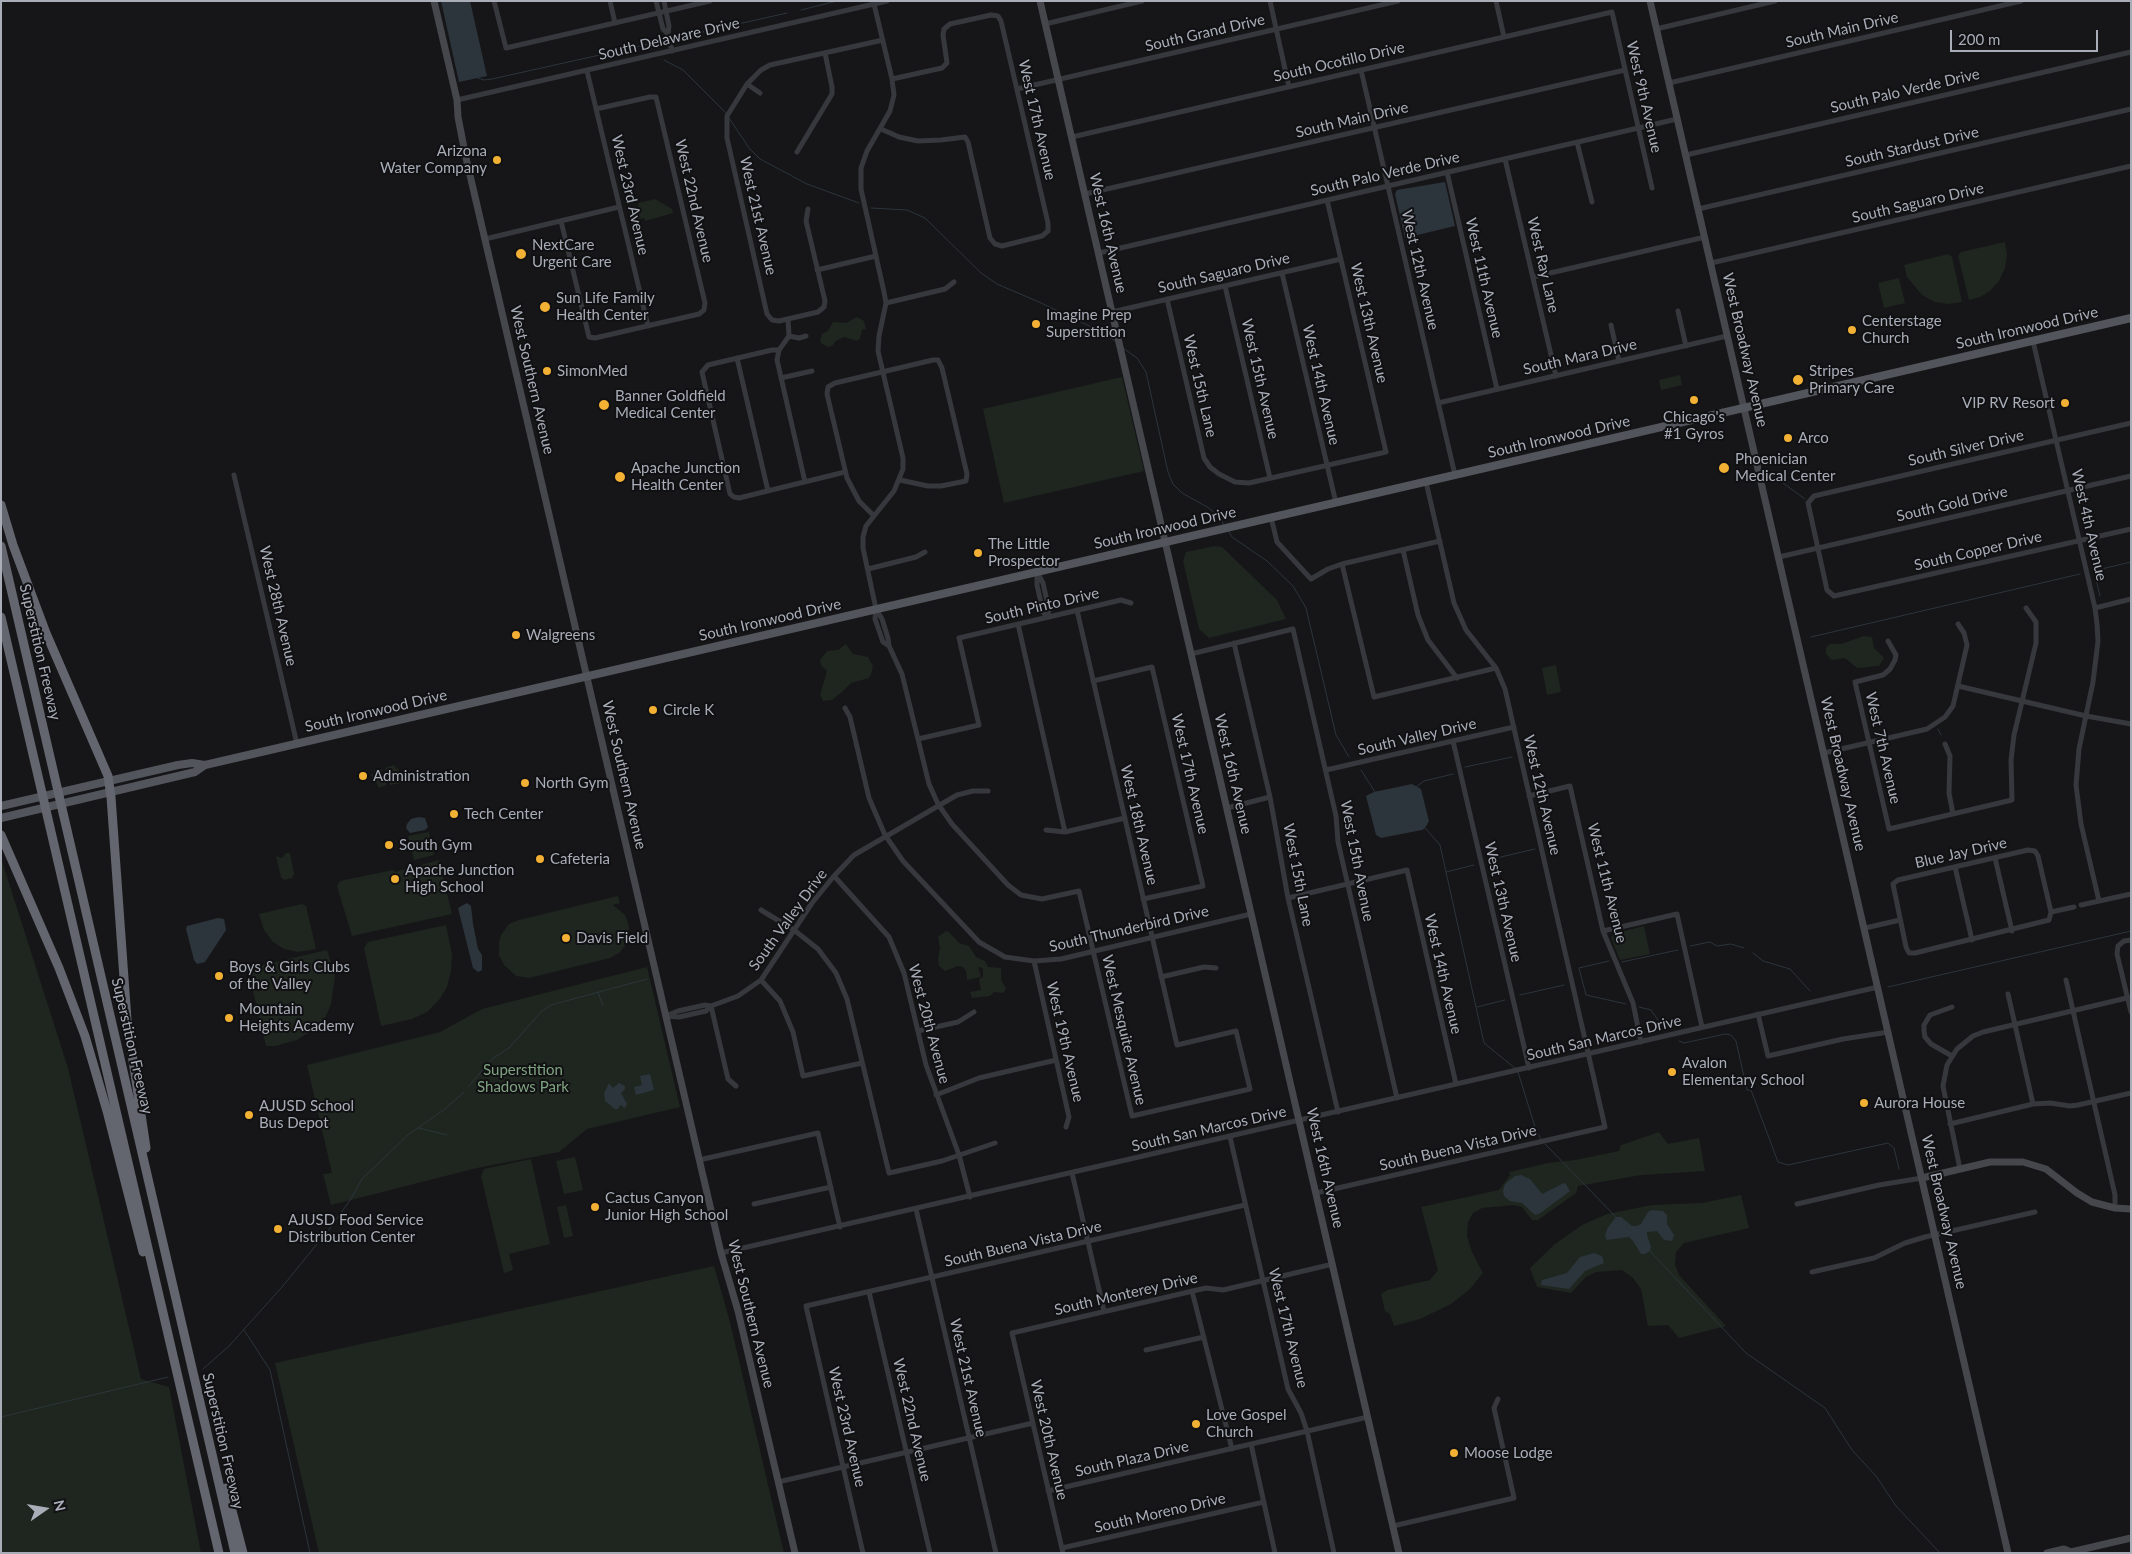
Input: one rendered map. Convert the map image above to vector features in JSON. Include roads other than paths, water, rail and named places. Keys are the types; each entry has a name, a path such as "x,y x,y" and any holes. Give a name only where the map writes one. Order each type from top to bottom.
{"highway":[{"path":"1,505 13,545 43,626 109,781 127,1020 155,1210"},
{"name":"Superstition Freeway","path":"1,546 235,1553"},
{"name":"Superstition Freeway","path":"1,617 219,1553"},
{"path":"1,835 60,968 84,1036 103,1095 151,1285 175,1366"},
{"path":"200,1400 222,1471 243,1553"},
{"path":"206,1502 214,1553"}],"main road":[{"name":"West Southern Avenue","path":"434,1 458,100 461,139 699,1160 721,1253 738,1311 794,1553"},
{"name":"West 16th Avenue","path":"1040,1 1399,1553"},
{"name":"West Broadway Avenue","path":"1650,1 2008,1553"},
{"name":"South Ironwood Drive","path":"1,806 178,765 192,763 205,765 297,744 2131,318"},
{"name":"South Ironwood Drive","path":"1,818 195,772 205,765"},
{"path":"1922,1178 1997,1161 2029,1163 2052,1173 2077,1193 2092,1202 2114,1208 2131,1209"},
{"path":"2047,1553 2064,1549 2070,1552 2131,1538"}],"street":[{"path":"610,1 615,23"},
{"path":"656,1 663,29 668,34"},
{"path":"664,1 669,26 669,52"},
{"path":"496,2 506,48 710,1"},
{"name":"South Delaware Drive","path":"458,100 887,1"},
{"path":"1045,24 1142,1"},
{"path":"1270,1 1289,87"},
{"name":"South Grand Drive","path":"1017,90 1398,1"},
{"path":"1496,1 1504,37"},
{"path":"1656,29 1775,1"},
{"name":"South Main Drive","path":"1669,83 2021,1"},
{"path":"874,4 894,95 890,111 867,151 861,168 860,189 886,303 878,336 878,352 903,458 903,470 894,491 873,515 862,537 876,609 882,619 889,646 902,674 929,784 938,804"},
{"name":"South Ocotillo Drive","path":"1072,137 1612,12"},
{"name":"West 9th Avenue","path":"1612,12 1652,188"},
{"name":"West 17th Avenue","path":"881,129 899,137 918,141 965,137 968,142 990,238 995,244 1002,246 1042,236 1048,231 1048,223 1001,21 998,16 991,15 950,24 944,29 943,35 948,56 947,63 942,68 892,79"},
{"path":"760,93 747,84 761,70 770,66 883,40"},
{"name":"South Palo Verde Drive","path":"1686,155 2131,52"},
{"path":"797,152 832,94 825,53"},
{"name":"West 23rd Avenue","path":"587,70 648,326"},
{"name":"West 12th Avenue","path":"1361,70 1455,475"},
{"name":"South Main Drive","path":"1085,194 1625,70"},
{"name":"West 21st Avenue","path":"747,84 727,116 726,132 768,314 772,320 779,322 788,319"},
{"name":"West 22nd Avenue","path":"596,109 650,97 656,98 702,294 704,310 699,314 648,326"},
{"name":"South Stardust Drive","path":"1698,209 2131,109"},
{"name":"South Palo Verde Drive","path":"1099,253 1677,119"},
{"path":"1577,142 1592,202"},
{"name":"West Ray Lane","path":"1505,159 1556,376"},
{"name":"South Saguaro Drive","path":"1711,263 2131,166"},
{"name":"West 11th Avenue","path":"1447,172 1497,389"},
{"name":"West 13th Avenue","path":"1327,465 1386,452 1328,200"},
{"path":"485,239 620,207"},
{"path":"805,482 777,360 778,350 789,336 788,319 818,312 824,307 825,301 806,221 808,210"},
{"path":"561,221 589,337 595,338 648,326"},
{"path":"1533,278 1705,237"},
{"path":"818,270 876,256"},
{"name":"South Saguaro Drive","path":"1112,312 1341,259"},
{"name":"West 14th Avenue","path":"1282,273 1336,503"},
{"path":"886,303 945,289 954,282"},
{"name":"West 15th Avenue","path":"1225,286 1270,478"},
{"name":"West 15th Lane","path":"1167,299 1204,458 1210,467 1219,474 1235,482 1249,482 1270,478"},
{"path":"1678,311 1686,346"},
{"path":"1611,326 1618,361"},
{"path":"789,336 799,338 806,336"},
{"name":"South Mara Drive","path":"1438,403 1728,336"},
{"name":"West 4th Avenue","path":"2033,341 2095,608 2098,641 2077,764 2076,785 2081,824 2099,901"},
{"path":"778,350 704,367 702,372 730,494 739,498 845,472"},
{"path":"737,358 768,491"},
{"path":"873,515 859,501 845,472 827,394 828,387 835,382 938,360 942,368 967,474 966,481 941,486 928,486 900,480"},
{"path":"780,378 812,371"},
{"name":"South Silver Drive","path":"1818,548 1808,507 1809,500 1814,496 2131,423"},
{"path":"1270,478 1327,465"},
{"name":"West 28th Avenue","path":"234,475 297,744"},
{"name":"South Gold Drive","path":"1779,557 2131,476"},
{"name":"West 12th Avenue","path":"1426,482 1454,603 1466,630 1496,668 1505,689 1605,1127"},
{"path":"1271,517 1277,542 1310,579 1342,564 1440,542"},
{"name":"South Copper Drive","path":"1818,548 1827,590 1831,595 1838,596 2131,529"},
{"path":"1403,550 1418,615 1428,640 1457,678"},
{"path":"868,569 916,557 925,552"},
{"path":"1342,564 1374,698 1496,668"},
{"path":"1037,572 1043,583 1049,610 1047,617"},
{"path":"2095,608 2131,599"},
{"name":"South Pinto Drive","path":"918,739 979,725 959,638 1120,600 1131,603"},
{"path":"1945,744 1950,756 1949,793 1953,814 2012,800 2011,760 2036,643 2036,622 2026,608"},
{"name":"West 18th Avenue","path":"1077,610 1176,1045 1236,1031 1250,1089"},
{"path":"1018,624 1065,832"},
{"path":"1824,753 1927,729 1945,717 1953,706 1967,645 1964,633 1958,624"},
{"name":"West 15th Avenue","path":"1234,643 1293,629 1326,770 1348,884 1397,1098"},
{"name":"West 7th Avenue","path":"1888,641 1896,655 1890,669 1883,675 1855,682 1889,829 1953,814"},
{"path":"1191,654 1234,643"},
{"name":"West 15th Lane","path":"1234,643 1270,797 1288,898 1338,1112"},
{"name":"West 17th Avenue","path":"1093,681 1152,667 1203,886 1143,899"},
{"path":"1958,686 2086,716 2131,724"},
{"name":"South Thunderbird Drive","path":"845,708 850,717 869,798 885,835 903,861 979,942 1005,957 1034,961 1061,959 1251,914"},
{"name":"South Valley Drive","path":"1326,770 1514,727"},
{"name":"West 13th Avenue","path":"1453,741 1529,1068"},
{"name":"West 11th Avenue","path":"1529,796 1570,786 1604,931 1633,1003 1641,1042"},
{"name":"South Valley Drive","path":"666,1016 678,1011 705,1005 711,1006 738,996 761,980 794,930 834,876 854,855 938,804 957,795 973,791 988,791"},
{"path":"1227,808 1270,797"},
{"name":"West Mesquite Avenue","path":"938,804 952,824 1008,885 1021,894 1042,899 1079,891 1132,1116 1250,1089"},
{"path":"1046,830 1065,832 1125,818"},
{"name":"Blue Jay Drive","path":"1900,920 1893,884 1898,880 2028,850 2035,851 2038,856 2051,912"},
{"path":"1995,858 2012,931"},
{"path":"1955,867 1972,940"},
{"name":"West 14th Avenue","path":"1348,884 1407,870 1456,1084"},
{"name":"West 20th Avenue","path":"834,876 889,937 904,973 936,1095 959,1155 970,1197"},
{"path":"1288,898 1348,884"},
{"path":"2081,905 2131,894"},
{"path":"1865,928 1900,920 1909,953 1915,954 2012,931 2049,920 2051,912 2074,907"},
{"path":"761,910 794,930 818,948 836,973 847,999 889,1173 959,1155 996,1143"},
{"path":"1604,931 1676,914 1702,1027"},
{"path":"2131,940 2124,941 2118,946 2117,954 2131,1012"},
{"name":"West 19th Avenue","path":"1034,961 1069,1116 1066,1127"},
{"path":"1161,977 1204,967 1216,968"},
{"path":"761,980 780,1001 793,1032 803,1076 862,1063"},
{"path":"2066,980 2115,1195 2114,1208"},
{"name":"South San Marcos Drive","path":"721,1253 916,1210 1878,987"},
{"path":"2008,994 2033,1104"},
{"path":"1960,1168 1943,1086 1947,1065 1964,1042 1973,1036 2015,1024 2129,998"},
{"path":"711,1006 728,1079 736,1086"},
{"path":"1952,1007 1930,1015 1924,1025 1924,1031 1925,1037 1931,1044 1952,1056"},
{"path":"918,1032 958,1022 974,1012"},
{"path":"1758,1014 1768,1056 1843,1039 1889,1032"},
{"path":"936,1095 979,1078 1056,1060"},
{"path":"1950,1124 2033,1104 2050,1103 2070,1106 2131,1093"},
{"name":"South Buena Vista Drive","path":"1316,1193 1605,1127"},
{"path":"699,1160 818,1133 840,1227"},
{"name":"West 17th Avenue","path":"1230,1137 1288,1389 1301,1413 1307,1430 1334,1553"},
{"path":"1072,1173 1104,1311"},
{"path":"1797,1204 1879,1185 1922,1178"},
{"path":"754,1204 831,1187"},
{"name":"South Buena Vista Drive","path":"806,1306 1245,1205"},
{"name":"West 21st Avenue","path":"916,1210 996,1553"},
{"path":"1812,1272 1874,1258 1906,1243 1935,1235 2035,1212"},
{"name":"South Monterey Drive","path":"1012,1332 1206,1288 1223,1290 1333,1264"},
{"path":"1192,1291 1232,1449"},
{"name":"West 22nd Avenue","path":"869,1292 930,1553"},
{"name":"West 23rd Avenue","path":"806,1306 863,1553"},
{"name":"West 20th Avenue","path":"1012,1332 1062,1551"},
{"path":"1146,1350 1204,1337"},
{"path":"1393,1526 1514,1498 1494,1408 1498,1399"},
{"name":"South Plaza Drive","path":"1048,1491 1368,1417"},
{"path":"778,1482 1033,1423"},
{"path":"1251,1444 1275,1553"},
{"name":"South Moreno Drive","path":"1062,1551 1264,1502"}],"waterway":[{"path":"801,10 837,1"},
{"path":"680,37 787,13"},
{"path":"478,78 484,80 492,79 658,42"},
{"path":"641,45 647,49"},
{"path":"664,60 683,70 726,113"},
{"path":"729,118 749,148 760,159 807,184 859,203"},
{"path":"871,208 907,210 925,218 981,273 997,284 1104,333 1116,342"},
{"path":"1123,348 1137,358 1146,372 1168,472 1173,484 1182,493 1209,508 1220,518 1224,525"},
{"path":"1772,475 1805,499"},
{"path":"1228,530 1232,537 1267,561 1293,586 1306,608 1336,735 1349,757"},
{"path":"2093,571 2131,562"},
{"path":"2094,571 2100,596"},
{"path":"1811,637 2080,574"},
{"path":"1938,729 1941,735"},
{"path":"1529,755 1540,747"},
{"path":"1465,767 1512,757"},
{"path":"1361,770 1375,792"},
{"path":"1416,787 1424,781 1453,774"},
{"path":"1425,828 1440,845 1484,1043 1516,1069"},
{"path":"1488,860 1535,849"},
{"path":"1446,872 1474,865"},
{"path":"1888,987 2131,931"},
{"path":"1690,946 1710,942 1717,946 1731,944 1744,948"},
{"path":"1622,962 1678,950"},
{"path":"1753,953 1763,961 1790,969 1810,991"},
{"path":"1609,961 1579,968 1586,995 1626,1004"},
{"path":"468,1087 492,1059 509,1048 542,1011 551,1005 647,979"},
{"path":"1520,995 1564,985"},
{"path":"598,992 603,1006"},
{"path":"1477,1007 1505,1000"},
{"path":"1639,1007 1651,1010 1663,1027"},
{"path":"1679,1041 1684,1043 1725,1034 1731,1035 1736,1041 1747,1090 1751,1090 1778,1162 1788,1165 1888,1143 1894,1148 1899,1169"},
{"path":"1518,1072 1536,1130 1541,1139"},
{"path":"203,1369 229,1346 282,1287 330,1228 351,1199 362,1179 408,1135 445,1109 464,1092"},
{"path":"419,1128 447,1135"},
{"path":"1545,1144 1617,1218"},
{"path":"1650,1251 1746,1353 1825,1408 1852,1450 1876,1476 1896,1506 1940,1553"},
{"path":"244,1330 270,1370 310,1553"},
{"path":"1,1417 168,1377"}],"place":[{"name":"Arizona Water Company","path":"497,160"},
{"name":"NextCare Urgent Care","path":"521,254"},
{"name":"Sun Life Family Health Center","path":"545,307"},
{"name":"Imagine Prep Superstition","path":"1036,324"},
{"name":"Centerstage Church","path":"1852,330"},
{"name":"SimonMed","path":"547,371"},
{"name":"Stripes Primary Care","path":"1798,380"},
{"name":"Chicago's #1 Gyros","path":"1694,400"},
{"name":"VIP RV Resort","path":"2065,403"},
{"name":"Banner Goldfield Medical Center","path":"604,405"},
{"name":"Arco","path":"1788,438"},
{"name":"Phoenician Medical Center","path":"1724,468"},
{"name":"Apache Junction Health Center","path":"620,477"},
{"name":"The Little Prospector","path":"978,553"},
{"name":"Walgreens","path":"516,635"},
{"name":"Circle K","path":"653,710"},
{"name":"Administration","path":"363,776"},
{"name":"North Gym","path":"525,783"},
{"name":"Tech Center","path":"454,814"},
{"name":"South Gym","path":"389,845"},
{"name":"Cafeteria","path":"540,859"},
{"name":"Apache Junction High School","path":"395,879"},
{"name":"Davis Field","path":"566,938"},
{"name":"Boys & Girls Clubs of the Valley","path":"219,976"},
{"name":"Mountain Heights Academy","path":"229,1018"},
{"name":"Avalon Elementary School","path":"1672,1072"},
{"name":"Aurora House","path":"1864,1103"},
{"name":"AJUSD School Bus Depot","path":"249,1115"},
{"name":"Cactus Canyon Junior High School","path":"595,1207"},
{"name":"AJUSD Food Service Distribution Center","path":"278,1229"},
{"name":"Love Gospel Church","path":"1196,1424"},
{"name":"Moose Lodge","path":"1454,1453"}],"park label":[{"name":"Superstition Shadows Park","path":"523,1078"}]}
